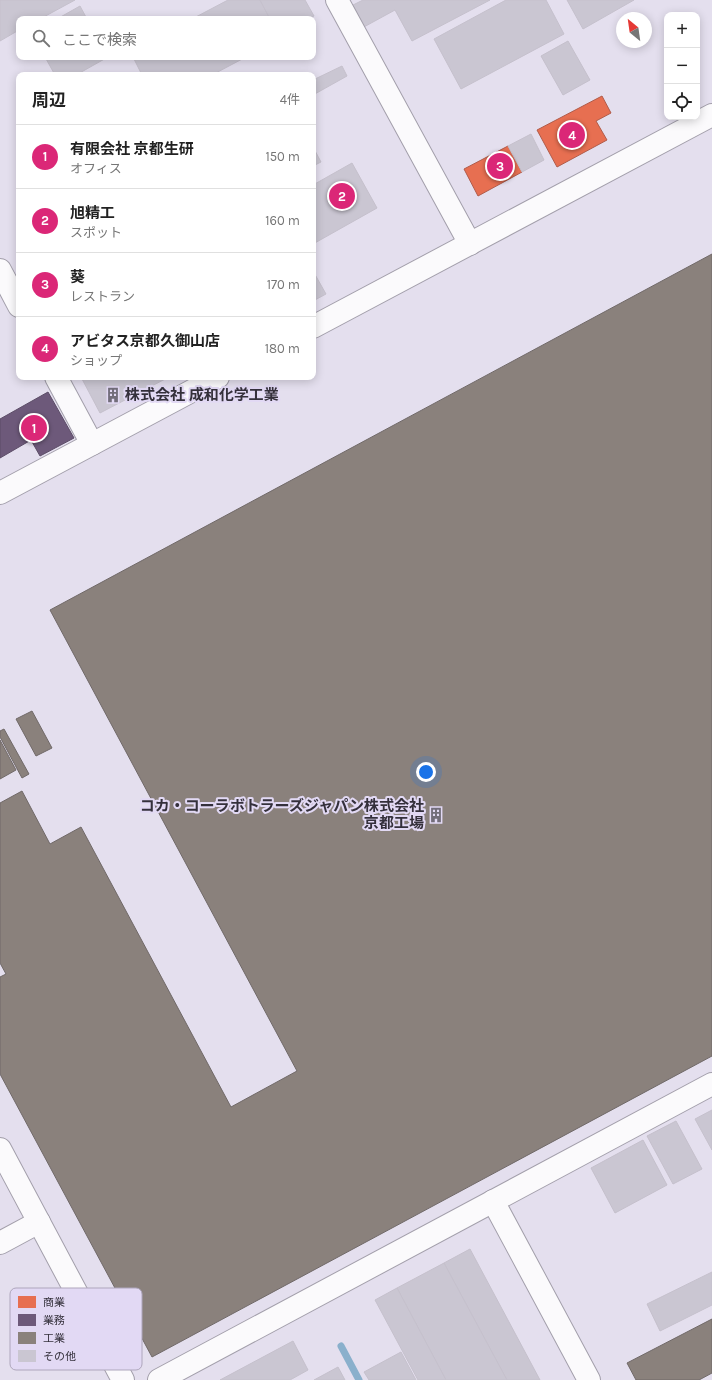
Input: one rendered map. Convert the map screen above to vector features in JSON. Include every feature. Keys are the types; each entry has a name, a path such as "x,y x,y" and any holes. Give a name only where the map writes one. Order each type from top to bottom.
{"street":[{"path":"336,0 470,244"},
{"path":"316,325 712,116"},
{"path":"0,270 16,300"},
{"path":"58,380 92,444"},
{"path":"0,493 212,380"},
{"path":"159,1380 712,1084"},
{"path":"0,1149 75,1288"},
{"path":"493,1202 589,1380"},
{"path":"0,1243 39,1222"},
{"path":"119,1370 124,1380"}],"building: 商業":[{"path":"602,96 611,113 596,121 607,140 557,167 537,130"},
{"path":"508,146 522,172 478,196 464,169"}],"building: 業務":[{"path":"48,392 74,438 40,456 31,440 0,458 0,419"}],"building: 工業":[{"name":"コカ・コーラボトラーズジャパン株式会社 京都工場","path":"712,254 712,1056 152,1357 142,1338 142,1288 115,1288 0,1074 0,977 6,974 0,963 0,803 22,791 50,844 81,827 231,1107 297,1071 50,610"},
{"path":"32,711 52,748 36,756 16,719"},
{"path":"4,729 29,774 22,778 0,737 0,731"},
{"path":"0,740 16,770 0,779"},
{"path":"712,1319 712,1373 699,1380 636,1380 627,1363"}],"building: その他":[{"path":"0,0 75,0 46,16 16,16 16,32 0,41"},
{"path":"228,0 260,0 268,16 198,16"},
{"path":"260,0 305,0 314,16 268,16"},
{"path":"363,0 490,0 412,41 395,10 362,28 351,6"},
{"path":"506,0 546,0 564,34 461,89 434,39"},
{"path":"567,0 634,0 583,29"},
{"path":"80,6 85,16 62,16"},
{"path":"568,41 590,80 563,95 541,56"},
{"path":"47,60 103,60 81,72 53,72"},
{"path":"134,60 240,60 218,72 140,72"},
{"path":"342,66 347,76 316,93 316,79"},
{"path":"531,134 544,160 522,172 508,146"},
{"path":"316,153 321,162 316,164"},
{"path":"352,163 377,208 316,242 316,183"},
{"path":"316,276 326,294 316,299"},
{"name":"株式会社 成和化学工業","path":"83,380 163,380 100,413"},
{"path":"712,1110 712,1150 695,1119"},
{"path":"676,1121 702,1169 673,1184 647,1136"},
{"path":"643,1140 667,1185 615,1213 591,1168"},
{"path":"470,1249 540,1380 507,1380 444,1263"},
{"path":"444,1263 507,1380 446,1380 397,1288"},
{"path":"712,1272 712,1305 660,1331 647,1304"},
{"path":"397,1288 446,1380 418,1380 375,1300"},
{"path":"293,1341 308,1370 290,1380 220,1380"},
{"path":"401,1352 416,1380 369,1380 364,1372"},
{"path":"338,1367 345,1380 314,1380"}],"waterway":[{"path":"341,1346 359,1380"}],"place":[{"name":"アビタス京都久御山店","path":"572,135"},
{"name":"葵","path":"500,166"},
{"name":"旭精工","path":"342,196"},
{"name":"株式会社 成和化学工業","path":"113,395"},
{"name":"有限会社 京都生研","path":"34,428"},
{"name":"コカ・コーラボトラーズジャパン株式会社 京都工場","path":"436,815"}]}
